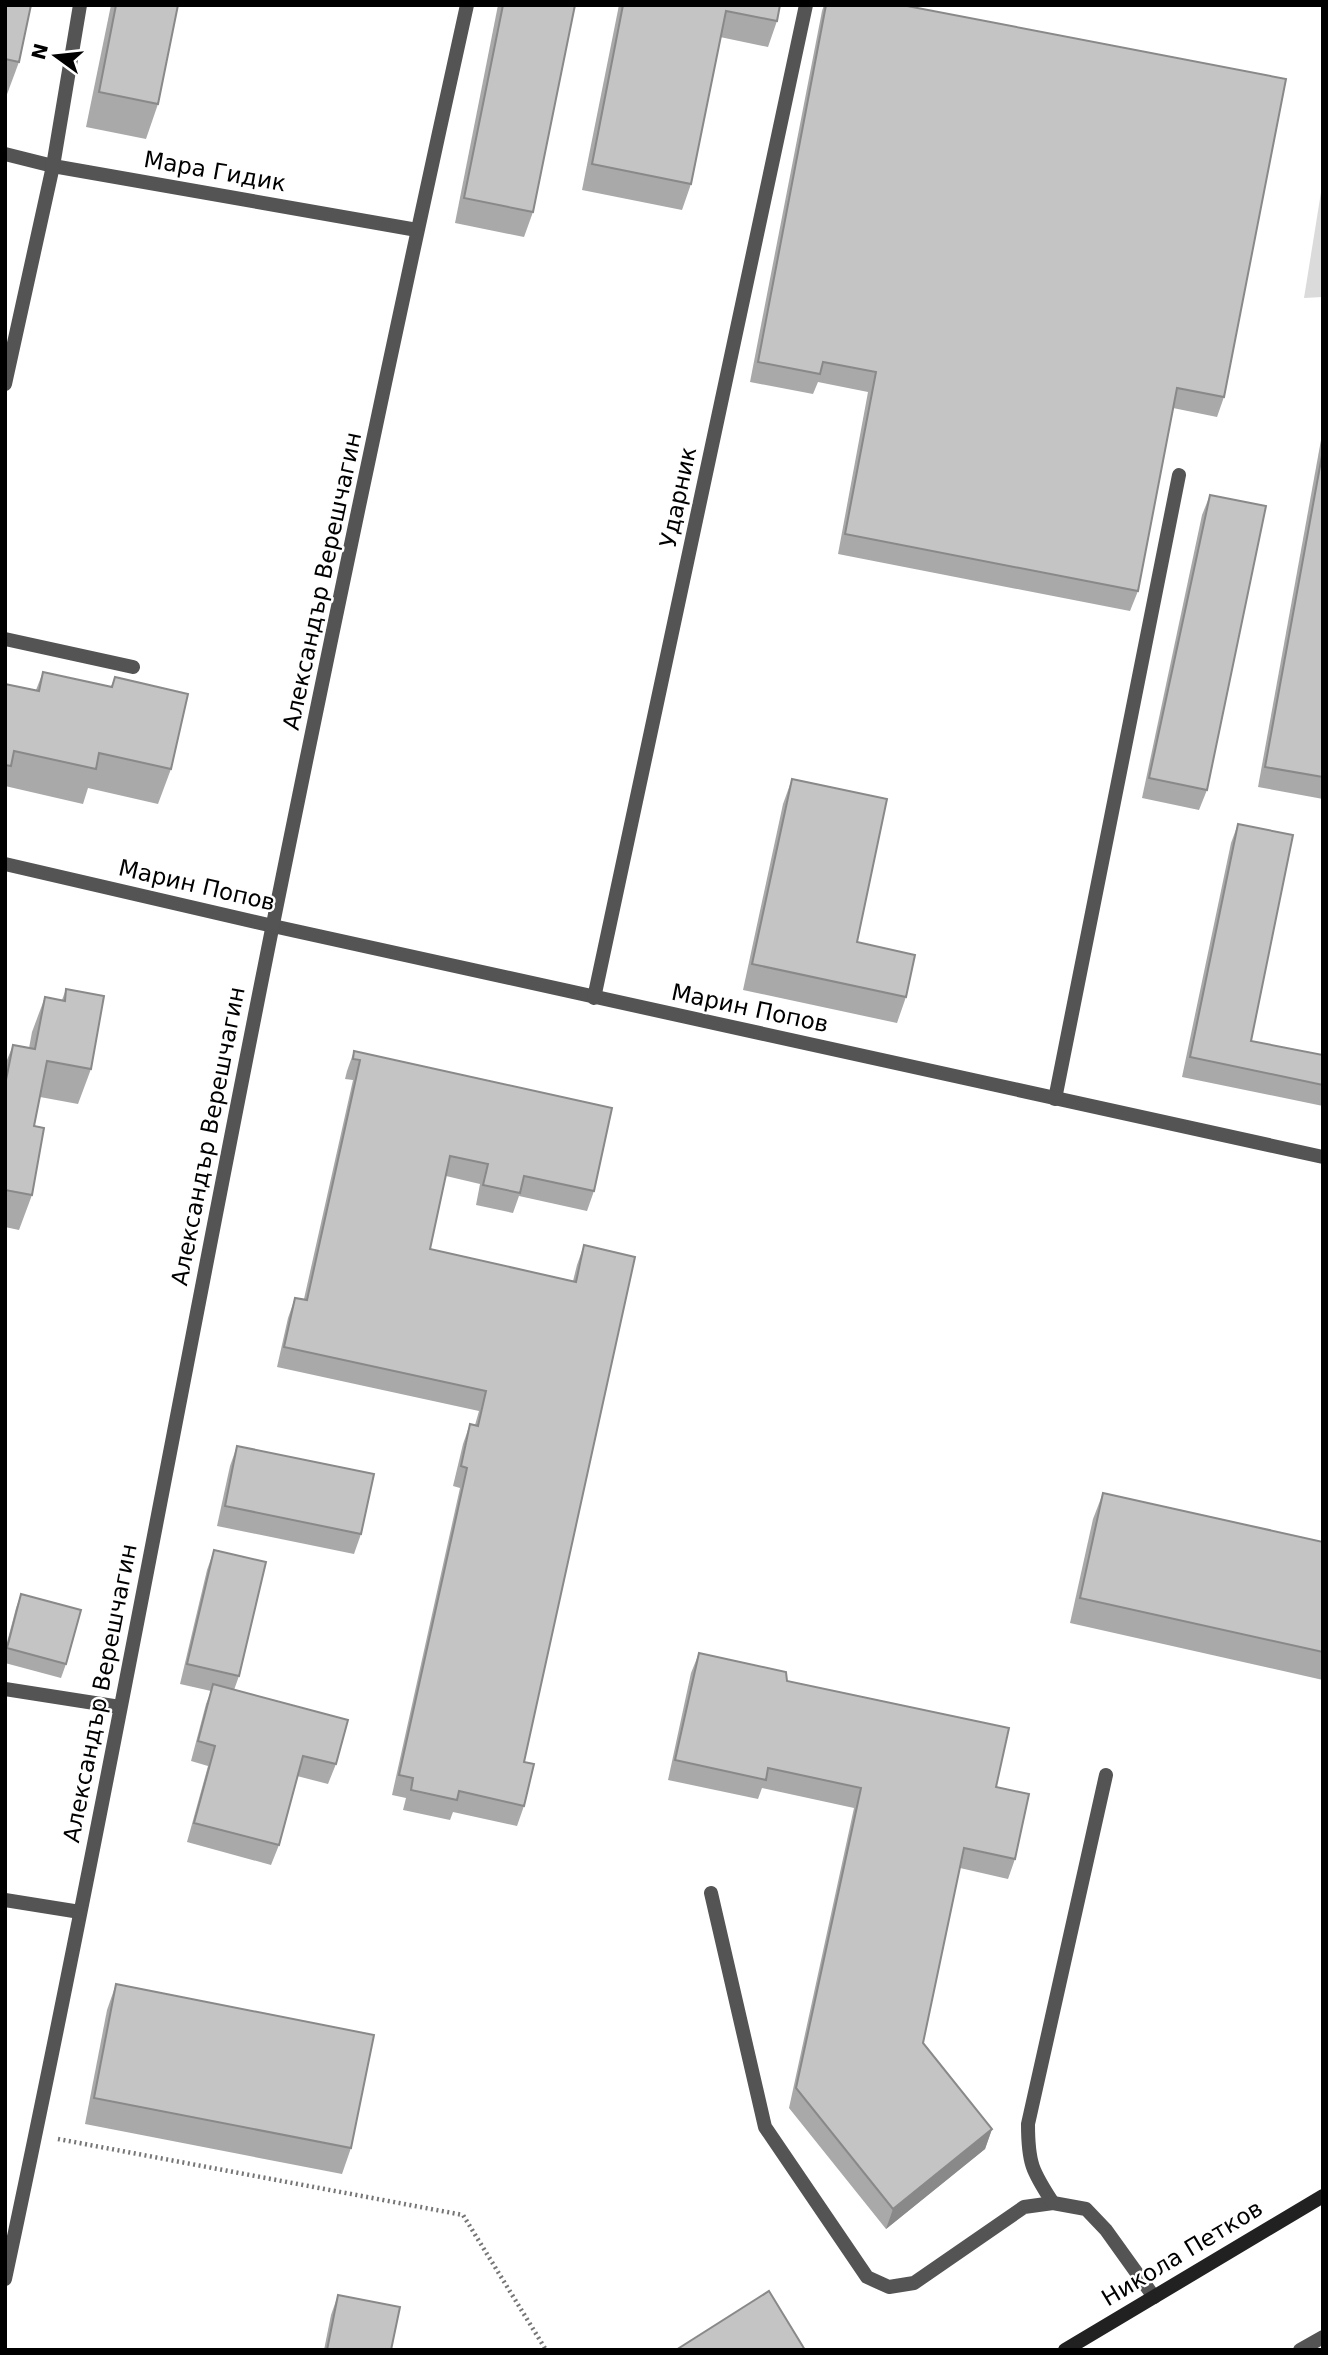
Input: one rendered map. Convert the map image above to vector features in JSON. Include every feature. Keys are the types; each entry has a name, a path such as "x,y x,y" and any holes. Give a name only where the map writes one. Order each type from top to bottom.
{"main road":[{"name":"Никола Петков","path":"1065,2350 1323,2196"}],"street":[{"path":"5,384 52,166 80,5"},
{"name":"Александър Верешчагин","path":"5,2278 11,2227 35,2135 80,1912 273,926 417,230 467,5"},
{"name":"Ударник","path":"594,998 806,5"},
{"name":"Мара Гидик","path":"5,154 52,166 417,230"},
{"path":"1055,1099 1179,475"},
{"path":"5,639 133,667"},
{"name":"Марин Попов","path":"5,864 594,998 1323,1157"},
{"path":"5,1689 120,1707"},
{"path":"1053,2203 1033,2173 1028,2148 1028,2124 1106,1775"},
{"path":"710,1893 765,2127 867,2277 889,2287 914,2283 1024,2207 1053,2203 1086,2209 1106,2230 1154,2297"},
{"path":"5,1900 80,1912"},
{"path":"1300,2350 1323,2337"}],"path":[{"path":"35,2135 463,2215 546,2350"}],"shaded area":[{"path":"1323,180 1323,297 1304,298"}],"building":[{"path":"5,5 31,5 19,62 5,59"},
{"path":"116,5 178,5 158,104 99,92"},
{"path":"503,5 575,5 533,212 464,198"},
{"path":"623,5 780,5 777,21 726,11 691,184 592,164"},
{"path":"826,5 902,5 1286,79 1224,397 1177,388 1138,591 845,534 876,372 823,362 820,374 758,362"},
{"path":"1323,450 1323,777 1265,767"},
{"path":"1210,495 1266,506 1207,790 1149,778"},
{"path":"43,672 112,687 115,677 188,694 171,769 99,753 96,769 14,751 11,766 5,765 5,684 39,691"},
{"path":"792,779 887,799 857,942 915,955 906,997 752,964"},
{"path":"1238,824 1293,835 1251,1041 1323,1055 1323,1085 1190,1057"},
{"path":"66,989 104,996 91,1069 47,1061 34,1126 44,1128 32,1195 5,1190 5,1085 13,1045 35,1049 45,997 65,1001"},
{"path":"354,1051 612,1108 594,1191 524,1176 520,1193 483,1185 488,1164 450,1156 430,1249 576,1282 584,1245 635,1257 524,1762 534,1764 524,1806 459,1791 457,1800 411,1790 413,1778 399,1775 467,1468 461,1466 470,1424 478,1426 486,1391 284,1347 295,1298 307,1300 360,1060 353,1059"},
{"path":"237,1446 374,1474 361,1534 225,1506"},
{"path":"1103,1493 1323,1542 1323,1652 1080,1598"},
{"path":"214,1550 266,1562 239,1676 187,1664"},
{"path":"21,1594 81,1610 66,1664 7,1648"},
{"path":"699,1653 786,1672 787,1681 1009,1728 996,1787 1029,1794 1015,1859 964,1848 923,2043 992,2129 893,2209 796,2088 861,1788 768,1768 766,1780 675,1760"},
{"path":"213,1684 348,1720 336,1764 303,1756 279,1845 194,1823 215,1746 198,1741"},
{"path":"116,1984 374,2035 351,2148 94,2098"},
{"path":"769,2291 805,2350 676,2350"},
{"path":"338,2295 400,2307 391,2350 327,2350"}]}
